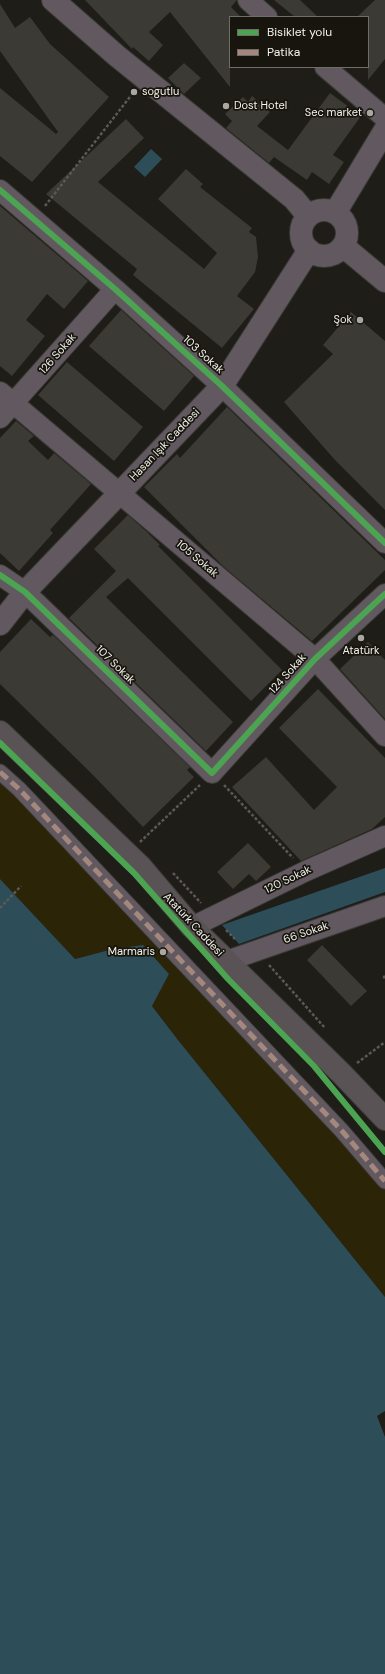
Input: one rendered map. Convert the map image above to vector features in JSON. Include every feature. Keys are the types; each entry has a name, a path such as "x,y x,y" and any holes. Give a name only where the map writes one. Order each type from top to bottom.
{"main road":[{"name":"Atatürk Caddesi","path":"0,732 135,847 141,867 192,927 341,1073 385,1119"}],"street":[{"path":"248,0 266,16"},
{"path":"57,1 144,78 294,199 308,216"},
{"path":"326,68 385,118"},
{"path":"335,213 385,130"},
{"name":"103 Sokak","path":"0,190 115,289 222,386 385,543"},
{"path":"321,210 335,213 341,218 347,231 343,246 338,251 323,256 309,250 304,245 301,230 308,216 321,210"},
{"path":"343,246 385,281"},
{"name":"Hasan Işık Caddesi","path":"0,624 25,592 118,492 222,386 309,250"},
{"name":"126 Sokak","path":"0,418 7,398 115,289"},
{"name":"105 Sokak","path":"7,398 316,659 385,736"},
{"name":"107 Sokak","path":"0,575 25,592 212,773"},
{"name":"124 Sokak","path":"212,773 316,659 385,594"},
{"path":"0,772 331,1120 385,1181"},
{"name":"120 Sokak","path":"192,927 218,921 306,871 385,836"},
{"name":"66 Sokak","path":"227,961 244,948 385,906"}],"path":[{"path":"35,220 144,78"},
{"path":"135,847 212,773 306,871"},
{"path":"135,847 148,845"},
{"path":"168,867 244,948 264,960 326,1029"},
{"path":"0,908 22,886"},
{"path":"356,1064 385,1042"},
{"path":"351,1058 361,1069"}],"sand":[{"path":"0,772 385,1181 385,1297 178,1040 152,1005 169,974 143,945 113,949 75,959 0,879"}],"water":[{"path":"151,149 162,159 145,177 134,167"},
{"path":"385,868 385,892 239,944 222,925"},
{"path":"0,879 75,959 113,949 143,945 169,974 152,1006 385,1297 385,1411 377,1416 385,1437 385,1674 0,1674"}],"building":[{"path":"85,0 237,0 231,7 240,16 229,16 230,87 170,12 149,32 163,45 149,61 133,47 132,49"},
{"path":"274,0 300,0 317,16 294,16"},
{"path":"375,0 385,0 385,59 368,80 369,16 358,16"},
{"path":"0,4 15,28 30,17 50,44 109,97 32,182 0,156 0,88 56,134 58,132 0,51"},
{"path":"184,63 201,78 184,94 168,78"},
{"path":"330,93 361,116 333,155 344,162 329,184 312,172 307,180 274,157 269,163 226,128 232,121 225,114 243,97 248,102 252,96 270,112 257,126 288,150"},
{"path":"126,119 144,138 98,182 204,269 217,253 158,199 186,169 203,184 200,187 252,228 249,232 256,237 258,257 255,272 237,296 254,309 222,348 133,275 137,269 46,194"},
{"path":"0,206 88,281 64,309 47,294 26,320 45,336 12,376 0,366"},
{"path":"121,310 194,376 164,411 89,346"},
{"path":"351,312 385,341 385,510 335,460 284,402 333,354 323,345"},
{"path":"67,362 143,427 114,461 38,395"},
{"path":"227,407 385,560 385,570 312,641 224,567 144,487 177,454 180,458"},
{"path":"16,421 34,436 28,441 48,460 54,453 91,484 50,530 53,533 19,571 0,553 0,438"},
{"path":"128,515 160,545 158,546 282,670 251,701 128,578 106,597 233,722 206,751 69,618 116,571 94,549"},
{"path":"31,619 50,637 53,635 190,767 187,770 194,777 143,827 91,773 0,684 0,652"},
{"path":"368,642 385,660 385,719 340,669"},
{"path":"318,689 385,758 385,817 372,829 301,861 232,787 266,757 314,810 337,787 279,728"},
{"path":"248,843 271,867 256,881 249,874 233,889 217,872"},
{"path":"322,945 367,991 351,1006 307,960"}],"marked path":[{"path":"0,772 19,789 342,1131 385,1181"}],"cycle path":[{"path":"0,190 115,289 222,386 385,543"},
{"path":"0,575 25,592 212,773 315,659 385,594"},
{"path":"0,743 134,873 228,979 314,1066 385,1152"}],"place":[{"name":"sogutlu","path":"134,92"},
{"name":"Dost Hotel","path":"226,106"},
{"name":"Sec market","path":"370,113"},
{"name":"Şok","path":"360,320"},
{"name":"Atatürk","path":"361,638"},
{"name":"Marmaris","path":"163,952"}]}
